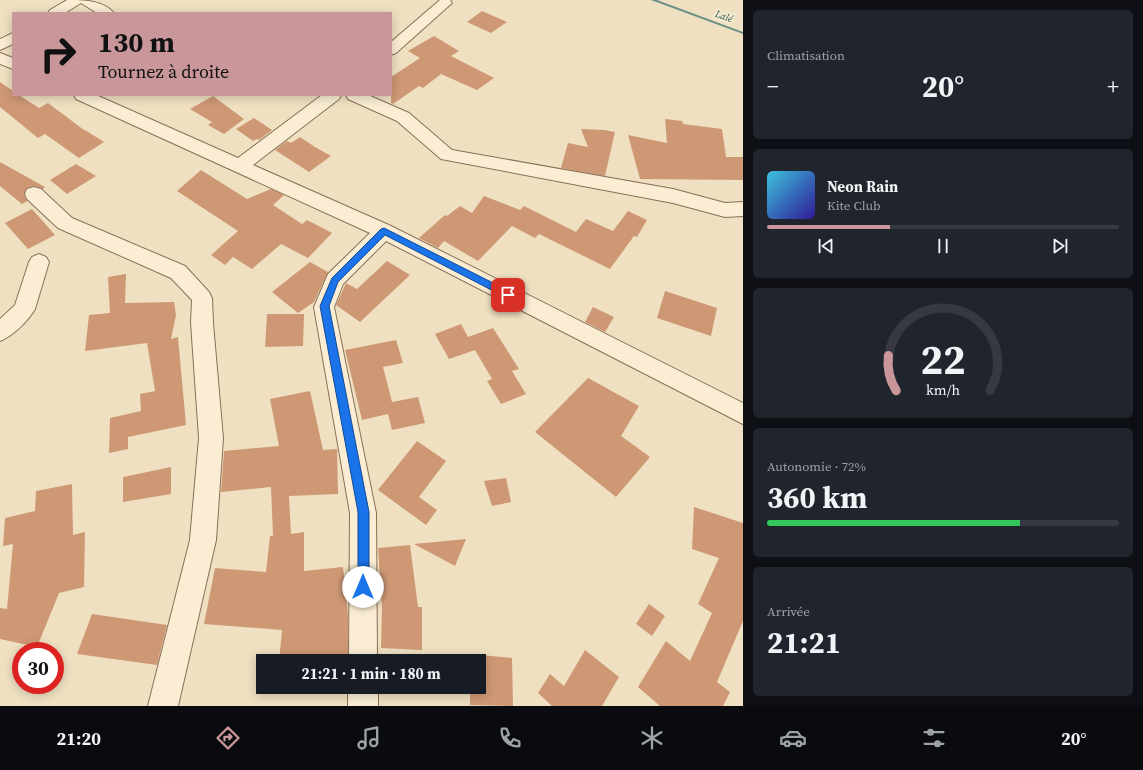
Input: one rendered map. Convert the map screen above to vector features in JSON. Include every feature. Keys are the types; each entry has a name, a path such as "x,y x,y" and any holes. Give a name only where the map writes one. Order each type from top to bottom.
{"street":[{"path":"57,12 77,0"},
{"path":"86,0 105,12"},
{"path":"392,49 445,3"},
{"path":"0,45 12,39"},
{"path":"0,58 12,64"},
{"path":"84,96 384,231 743,414"},
{"path":"240,166 332,96"},
{"path":"356,96 402,117 447,155 673,196 725,210 743,209"},
{"path":"34,194 65,223 178,272 202,298 202,323 211,438 203,540 163,706"},
{"path":"363,654 363,512 324,306 335,280 384,231"},
{"path":"0,332 24,309 39,262"},
{"path":"363,694 363,706"}],"building":[{"path":"482,11 507,22 491,33 467,22"},
{"path":"434,36 459,51 451,56 494,78 477,90 441,74 423,88 419,86 393,104 391,103 392,76 420,58 408,51"},
{"path":"0,82 12,90 12,96 21,96 39,108 48,103 84,130 104,142 79,158 45,134 38,138 0,107"},
{"path":"213,96 244,119 224,134 208,125 212,122 190,109"},
{"path":"254,118 272,130 259,140 257,139 253,141 236,129"},
{"path":"665,119 682,121 683,124 722,129 726,157 743,157 743,180 640,179 628,135 667,143"},
{"path":"581,129 615,132 605,176 561,168 568,143 588,147"},
{"path":"300,137 331,156 309,172 275,150 287,141 291,143"},
{"path":"0,162 45,187 43,189 34,186 27,188 24,195 27,201 22,204 0,186"},
{"path":"76,164 96,176 67,194 50,180"},
{"path":"201,170 247,199 271,189 284,195 273,205 302,224 307,220 332,233 308,258 281,244 252,269 233,257 225,265 211,255 238,231 177,191"},
{"path":"484,196 520,210 524,206 576,232 586,219 613,231 628,211 647,220 637,237 634,236 610,269 539,234 535,238 512,226 478,261 444,241 438,248 419,238 445,215 447,216 460,206 472,213"},
{"path":"32,209 55,235 28,249 5,223"},
{"path":"387,261 410,275 360,322 336,305 346,283 357,289"},
{"path":"310,262 328,272 314,302 298,313 272,292"},
{"path":"126,274 125,303 174,302 176,315 171,339 178,337 186,425 128,437 128,449 109,453 110,418 141,411 140,394 155,391 147,343 85,351 89,315 110,313 108,277"},
{"path":"665,291 717,308 711,336 657,318"},
{"path":"593,307 614,317 605,332 585,322"},
{"path":"267,314 304,314 303,346 265,347"},
{"path":"461,324 468,337 493,328 519,369 512,371 526,394 501,404 487,381 492,379 475,350 449,359 435,334"},
{"path":"396,340 403,363 383,367 392,402 418,397 425,423 392,430 388,414 362,420 345,350"},
{"path":"588,378 639,406 621,436 650,457 616,497 535,432"},
{"path":"310,391 323,450 337,449 338,494 289,496 291,534 304,532 304,571 343,567 348,615 348,654 280,654 282,630 204,624 215,568 266,572 270,536 273,536 271,487 221,492 224,451 279,446 270,399"},
{"path":"417,441 446,461 419,497 437,510 426,525 378,490"},
{"path":"171,467 171,494 123,502 123,477"},
{"path":"506,478 511,502 492,506 484,481"},
{"path":"72,484 73,535 85,532 84,587 59,593 39,642 14,642 0,639 0,608 7,609 13,544 3,546 5,518 35,511 36,491"},
{"path":"694,507 743,523 743,621 717,682 730,692 723,706 660,706 638,687 666,641 690,661 712,613 698,604 719,558 692,549"},
{"path":"466,539 455,566 414,544"},
{"path":"410,545 418,607 422,607 422,650 381,648 382,608 378,548"},
{"path":"649,604 665,616 652,636 636,624"},
{"path":"92,614 167,625 157,665 77,654"},
{"path":"585,650 619,677 602,706 552,706 538,693 550,674 564,686"},
{"path":"486,656 512,658 513,706 470,705 470,694 486,694"}],"waterway":[{"name":"Lalé","path":"653,0 743,33"}],"route":[{"path":"363,587 363,512 324,306 335,280 384,231 508,295"}]}
